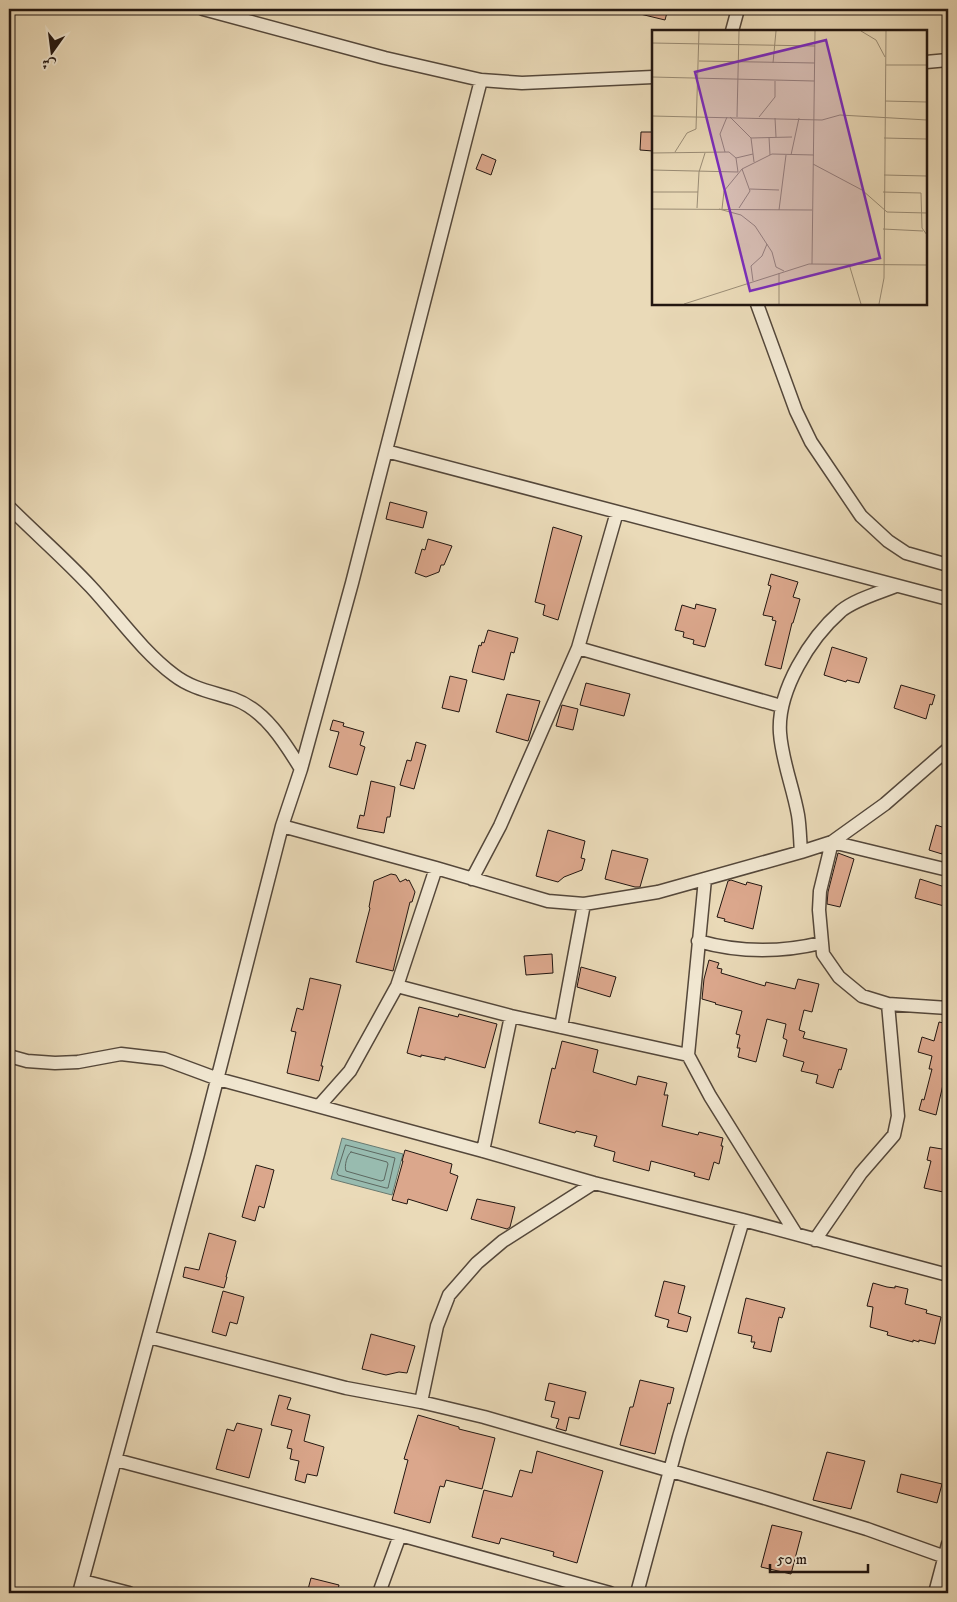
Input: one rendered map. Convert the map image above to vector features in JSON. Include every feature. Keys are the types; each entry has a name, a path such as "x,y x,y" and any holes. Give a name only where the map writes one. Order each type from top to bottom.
{"street":[{"path":"203,9 227,12 385,58 481,80 522,83 652,77"},
{"path":"732,30 738,9"},
{"path":"927,62 948,60"},
{"path":"129,1593 81,1587 218,1079 282,826 301,769 386,451 481,80"},
{"path":"757,305 796,411 811,442 861,516 888,541 906,553 948,565"},
{"path":"386,451 948,599"},
{"path":"9,508 90,585 155,658 176,676 196,688 235,699 251,708 282,739 301,769"},
{"path":"472,879 500,826 578,648 617,512"},
{"path":"801,852 798,815 783,756 780,730 781,706 787,687 801,661 822,632 842,611 896,586"},
{"path":"578,648 781,706"},
{"path":"282,826 436,868 548,902 584,904 658,892 832,842 885,804 948,749"},
{"path":"832,842 948,870"},
{"path":"832,842 820,891 821,943 823,954 839,978 862,996 888,1004 948,1008"},
{"path":"319,1106 350,1071 398,986 436,868"},
{"path":"705,879 688,1055 710,1096 796,1234"},
{"path":"560,1028 584,904"},
{"path":"698,941 738,950 759,951 780,951 821,943"},
{"path":"398,986 560,1028 688,1055"},
{"path":"815,1240 861,1173 894,1135 898,1116 888,1004"},
{"path":"483,1151 511,1016"},
{"path":"9,1056 27,1061 56,1063 78,1062 121,1054 164,1059 218,1079 594,1183 743,1220 948,1275"},
{"path":"421,1402 437,1326 449,1294 477,1263 503,1241 594,1183"},
{"path":"637,1593 670,1471 743,1220"},
{"path":"149,1337 346,1388 421,1402 484,1417 867,1530 946,1558"},
{"path":"116,1460 400,1534 610,1593"},
{"path":"380,1593 400,1534"},
{"path":"935,1593 946,1558 948,1544"}],"water":[{"path":"342,1138 403,1154 392,1195 331,1179"}],"building":[{"path":"637,9 668,9 665,20 636,13"},
{"path":"641,132 652,132 652,151 640,150"},
{"path":"482,154 496,160 491,175 476,169"},
{"path":"390,502 427,512 423,528 386,519"},
{"path":"553,527 582,536 558,620 543,615 545,605 535,602"},
{"path":"428,539 452,546 439,572 426,577 415,573 422,549 425,550"},
{"path":"771,574 798,582 793,597 800,599 781,669 765,665 776,621 772,620 773,617 763,615 771,586 768,585"},
{"path":"696,604 716,609 705,647 693,644 694,640 683,637 684,632 675,630 682,605 695,609"},
{"path":"488,630 518,638 514,653 511,652 504,680 472,672 479,645 481,646 482,642 484,643"},
{"path":"832,647 867,658 859,683 847,680 846,682 824,675"},
{"path":"450,676 467,680 459,712 442,708"},
{"path":"586,683 630,694 624,716 580,705"},
{"path":"901,685 935,695 932,705 930,704 926,719 894,708"},
{"path":"507,694 540,701 528,741 496,732"},
{"path":"562,705 578,709 573,730 556,726"},
{"path":"333,720 344,723 343,726 364,732 360,745 365,747 357,775 329,767 339,732 330,730"},
{"path":"416,742 426,745 414,789 400,785 407,760 411,761"},
{"path":"371,781 395,787 390,817 387,817 384,833 357,828 360,815 364,816"},
{"path":"936,825 948,829 948,852 943,850 942,854 929,850"},
{"path":"548,830 585,841 581,858 585,859 582,870 564,877 558,882 536,876"},
{"path":"612,850 648,859 640,887 605,879"},
{"path":"838,853 854,859 840,907 827,904 828,892"},
{"path":"391,874 396,875 400,882 406,879 407,881 409,880 415,892 412,902 410,902 393,971 356,962 370,908 374,881"},
{"path":"920,879 948,888 948,905 944,904 944,906 915,898"},
{"path":"731,880 746,885 747,882 762,886 753,929 724,921 725,919 717,917 728,881"},
{"path":"552,954 553,973 526,975 524,956"},
{"path":"709,960 719,963 717,968 722,969 721,973 765,986 766,982 795,989 798,979 819,984 812,1012 804,1010 799,1030 805,1032 803,1038 847,1049 833,1088 816,1083 818,1075 801,1071 804,1062 783,1056 787,1040 783,1038 786,1024 767,1019 756,1062 738,1057 740,1048 737,1048 740,1035 736,1034 742,1011 702,999 704,979"},
{"path":"581,967 616,977 610,997 577,987"},
{"path":"310,978 341,985 319,1081 287,1073 296,1032 291,1031 297,1008 303,1010"},
{"path":"419,1007 458,1017 459,1014 497,1024 485,1068 445,1057 445,1060 407,1053"},
{"path":"939,1022 948,1024 948,1063 936,1115 919,1110 922,1099 924,1100 932,1069 929,1069 932,1056 918,1052 922,1037 934,1041"},
{"path":"562,1041 598,1050 593,1072 636,1085 638,1076 667,1083 664,1095 668,1095 662,1126 698,1135 699,1132 723,1138 719,1164 714,1162 709,1180 694,1176 695,1173 651,1161 649,1171 613,1161 615,1152 594,1146 597,1136 576,1131 575,1133 539,1123 552,1068 555,1069"},
{"path":"930,1147 948,1150 948,1193 924,1188 931,1161 927,1160"},
{"path":"405,1150 452,1164 450,1173 458,1176 447,1211 408,1199 407,1204 392,1200"},
{"path":"256,1165 274,1170 264,1208 259,1206 255,1221 242,1217"},
{"path":"477,1199 515,1207 510,1227 507,1229 471,1219"},
{"path":"209,1233 236,1241 224,1288 183,1277 185,1267 199,1270"},
{"path":"664,1281 685,1286 678,1313 691,1317 687,1332 667,1327 669,1320 655,1316"},
{"path":"873,1283 887,1287 895,1288 895,1286 908,1289 905,1304 927,1310 926,1313 941,1317 935,1344 919,1340 919,1342 913,1340 913,1342 887,1335 888,1332 870,1327 873,1307 867,1306"},
{"path":"223,1291 244,1297 237,1324 230,1322 226,1336 212,1332"},
{"path":"746,1298 785,1308 782,1318 779,1317 771,1352 753,1348 755,1342 751,1342 752,1336 738,1333"},
{"path":"371,1334 415,1346 407,1373 399,1372 386,1375 362,1369"},
{"path":"640,1380 674,1388 670,1404 668,1403 655,1454 620,1445 630,1407 633,1407"},
{"path":"549,1383 586,1392 579,1419 569,1417 566,1431 556,1428 559,1419 551,1417 555,1402 545,1400"},
{"path":"279,1395 291,1398 287,1409 310,1415 304,1441 324,1447 317,1476 307,1474 305,1483 295,1480 299,1461 290,1459 292,1449 287,1448 292,1430 271,1425"},
{"path":"418,1415 459,1427 459,1429 495,1438 482,1489 446,1480 444,1487 440,1486 430,1523 394,1513 408,1460 404,1459"},
{"path":"237,1423 262,1429 249,1478 216,1469 227,1429 234,1431"},
{"path":"537,1451 603,1471 577,1563 553,1556 554,1552 501,1538 499,1544 472,1537 484,1490 512,1497 520,1470 532,1473"},
{"path":"827,1452 865,1461 851,1509 813,1500"},
{"path":"901,1474 942,1484 937,1503 897,1492"},
{"path":"772,1525 802,1532 791,1574 761,1567"},
{"path":"311,1578 339,1585 337,1593 307,1593"}]}
